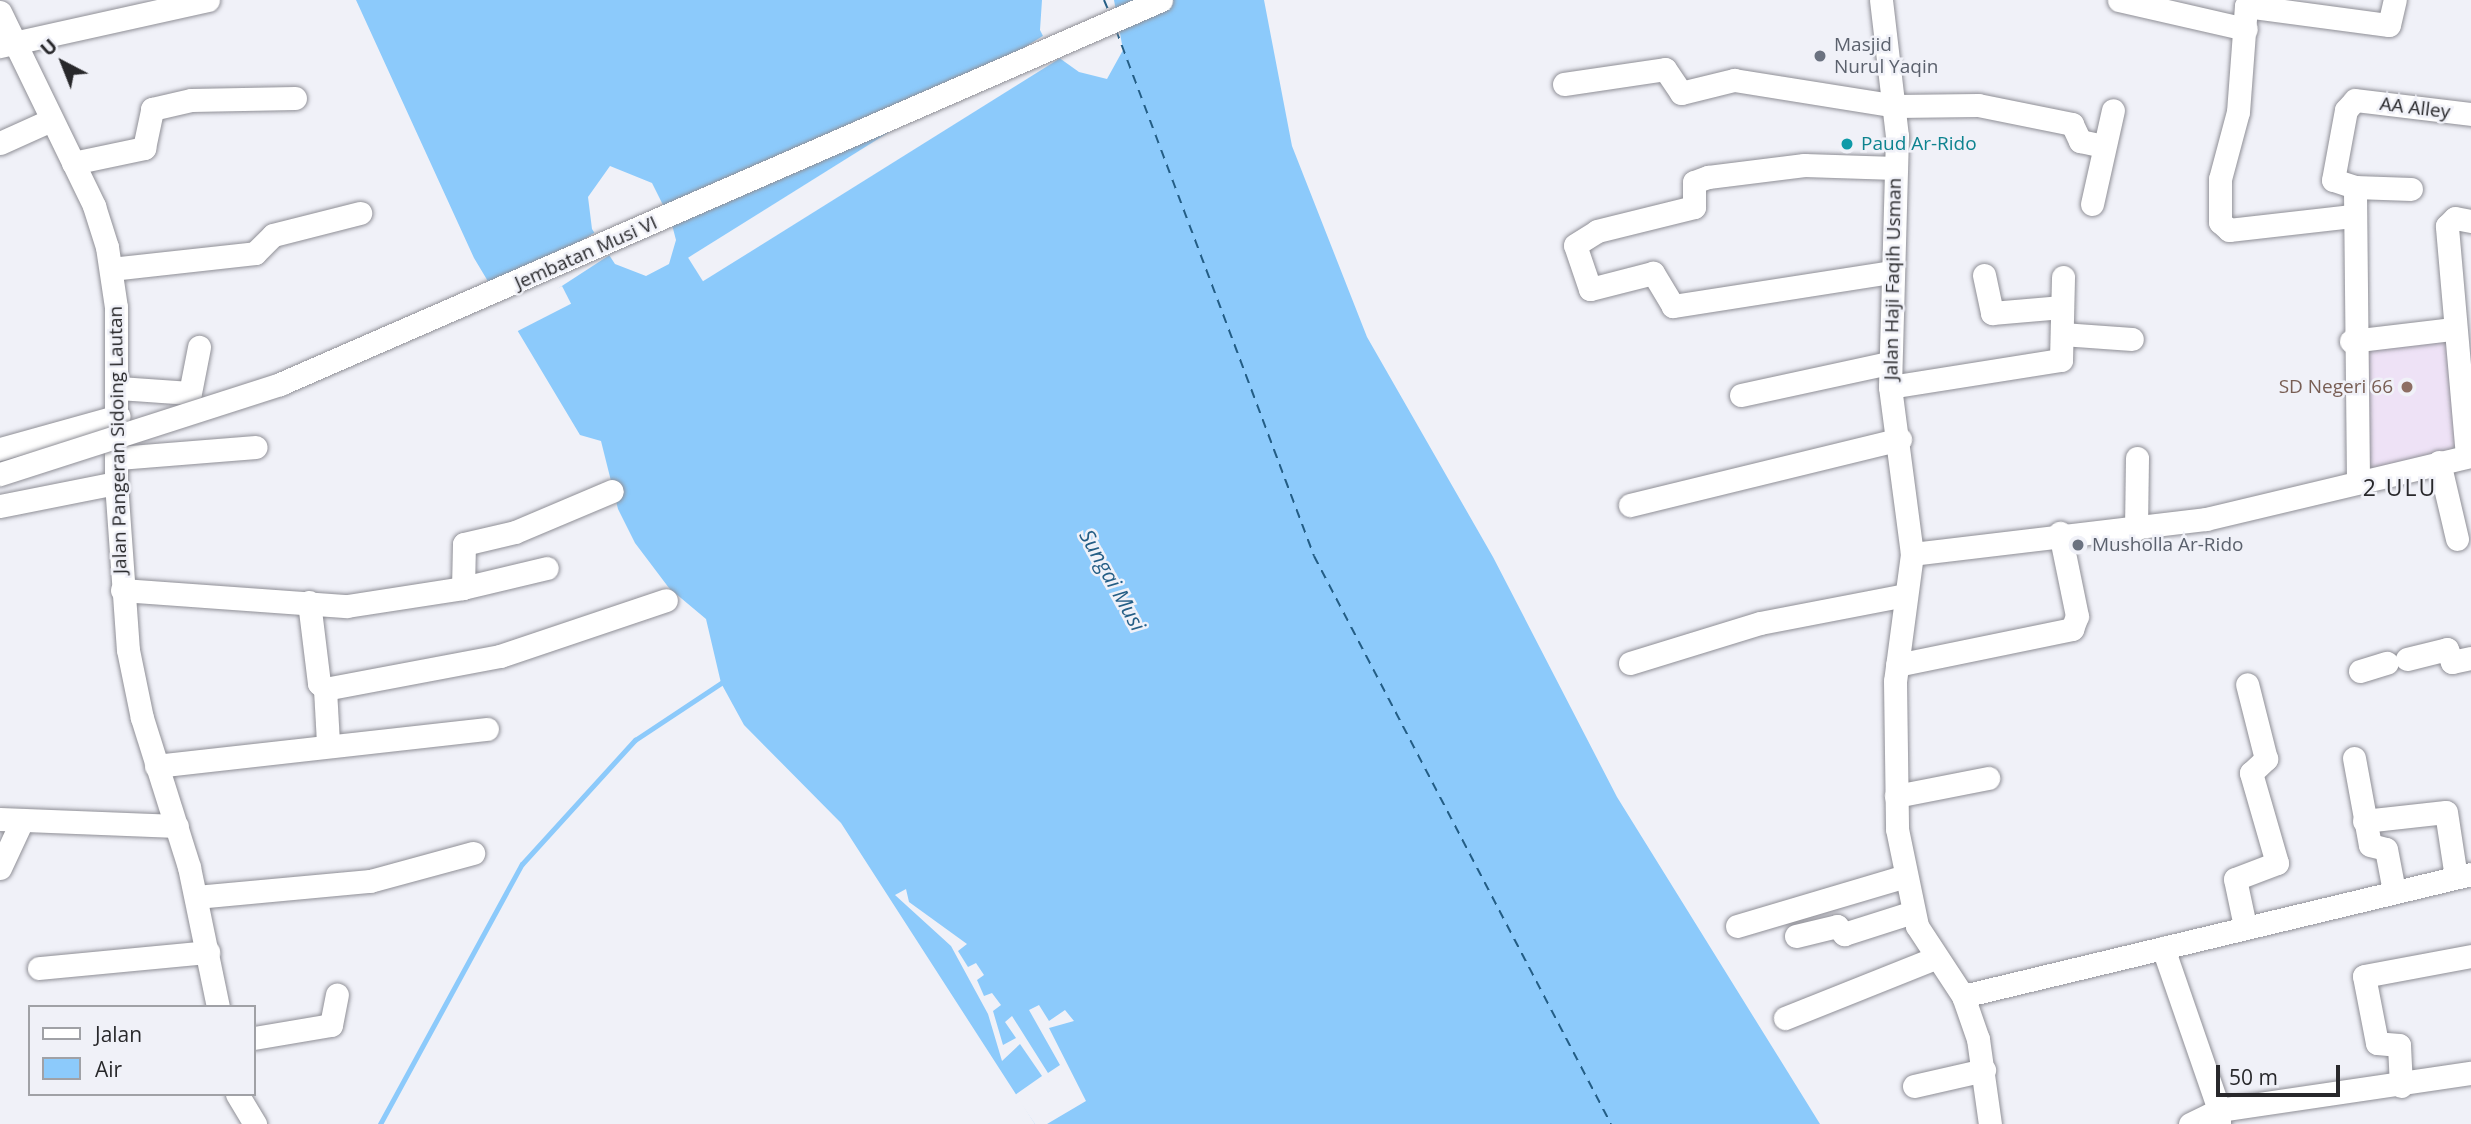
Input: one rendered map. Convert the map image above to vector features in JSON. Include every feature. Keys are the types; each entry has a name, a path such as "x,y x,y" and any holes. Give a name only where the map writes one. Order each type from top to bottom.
{"street":[{"path":"7,44 110,9 208,0"},
{"name":"Jembatan Musi VI","path":"0,474 280,384 1161,0"},
{"name":"Jalan Haji Faqih Usman","path":"1881,0 1896,106 1889,363 1912,554 1896,673 1896,796 1902,877 1913,912 1935,958 1963,998 1978,1039 1990,1124"},
{"path":"2119,0 2246,29"},
{"path":"2352,216 2223,227 2220,178 2238,112 2250,2 2389,25 2395,0"},
{"name":"Jalan Pangeran Sidoing Lautan","path":"0,12 7,44 51,120 94,206 111,269 119,388 116,483 122,590 133,681 196,897 218,1005"},
{"path":"1564,84 1665,69 1681,93 1734,80 1896,106 1990,107 2072,124 2080,141 2103,146"},
{"path":"73,163 145,148 152,109 191,100 295,98"},
{"name":"AA Alley","path":"2355,187 2333,180 2346,110 2360,101 2471,114"},
{"path":"2092,204 2113,110"},
{"path":"0,142 51,120"},
{"path":"1891,272 1674,307 1653,273 1590,289 1575,245 1597,231 1694,207 1694,182 1708,177 1804,165 1895,168"},
{"path":"2358,479 2351,341 2352,216 2355,187 2411,189"},
{"path":"111,269 255,253 273,235 360,213"},
{"path":"1912,554 2060,533 2136,529 2264,507 2358,479 2469,456 2466,410 2452,329 2447,226 2455,218 2471,221"},
{"path":"1984,275 1992,313 2062,307"},
{"path":"1892,395 2059,361 2063,334 2063,277"},
{"path":"2351,341 2452,329"},
{"path":"2063,334 2132,339"},
{"path":"119,388 190,393 199,348"},
{"path":"1741,395 1889,363"},
{"path":"0,449 119,416"},
{"path":"1630,505 1899,438"},
{"path":"118,458 256,447"},
{"path":"2136,529 2137,458"},
{"path":"2439,462 2457,539"},
{"path":"0,506 116,483"},
{"path":"463,588 464,544 515,532 612,491"},
{"path":"1896,673 2072,629 2077,616 2060,533"},
{"path":"122,590 347,606 463,588 547,568"},
{"path":"1630,663 1760,623 1905,595"},
{"path":"325,689 500,656 666,600"},
{"path":"309,602 319,682 325,689 328,742"},
{"path":"2360,671 2447,649 2452,662 2471,658"},
{"path":"2245,926 2235,879 2277,863 2251,773 2266,759 2247,684"},
{"path":"156,766 328,742 487,729"},
{"path":"2354,758 2371,847 2386,849 2395,891"},
{"path":"1896,796 1988,778"},
{"path":"1963,998 2245,926 2463,876 2444,811 2364,821"},
{"path":"0,868 10,822 177,826"},
{"path":"196,897 370,881 473,853"},
{"path":"1737,926 1902,877"},
{"path":"1796,936 1837,926 1844,934 1913,912"},
{"path":"2162,948 2219,1117"},
{"path":"38,968 208,952"},
{"path":"2401,1086 2399,1045 2377,1043 2364,976 2471,956"},
{"path":"1785,1018 1935,958"},
{"path":"256,1038 331,1025 337,995"},
{"path":"1914,1086 1983,1070"},
{"path":"2190,1124 2308,1092 2318,1098 2471,1073"},
{"path":"238,1096 255,1124"}],"shaded area":[{"name":"SD Negeri 66","path":"2447,330 2462,437 2444,458 2362,470 2355,336"}],"water":[{"name":"Sungai Musi","path":"356,0 1042,0 1040,30 1051,52 1079,72 1107,79 1123,50 1114,0 1264,0 1292,146 1367,337 1493,557 1617,797 1820,1124 1035,1124 841,823 744,725 721,683 706,619 669,588 635,543 618,509 601,441 580,435 474,258","holes":["610,166 652,183 671,221 676,240 669,264 646,276 615,264 592,229 588,197"]}],"pier":[{"path":"1046,34 1061,58 703,281 688,258"},
{"path":"597,231 612,254 508,321 493,299"},
{"path":"562,286 571,304 516,332 507,314"},
{"path":"906,889 909,902 967,944 958,951 968,967 976,963 984,975 977,980 984,996 992,993 1001,1005 993,1011 1003,1045 1016,1038 1005,1022 1012,1016 1048,1073 1060,1065 1029,1010 1039,1005 1049,1021 1065,1010 1074,1021 1049,1028 1086,1101 1047,1124 1035,1124 1015,1095 1042,1076 1020,1044 1002,1061 988,1014 951,946 895,895"}],"waterway":[{"path":"380,1124 522,864 635,740 724,681"}],"ferry route":[{"path":"1104,0 1109,12"},
{"path":"1116,30 1314,556 1611,1124"}],"place":[{"name":"Masjid Nurul Yaqin","path":"1820,56"},
{"name":"Paud Ar-Rido","path":"1847,144"},
{"name":"SD Negeri 66","path":"2407,387"},
{"name":"Musholla Ar-Rido","path":"2078,545"}],"district":[{"name":"2 ULU","path":"2400,487"}]}
